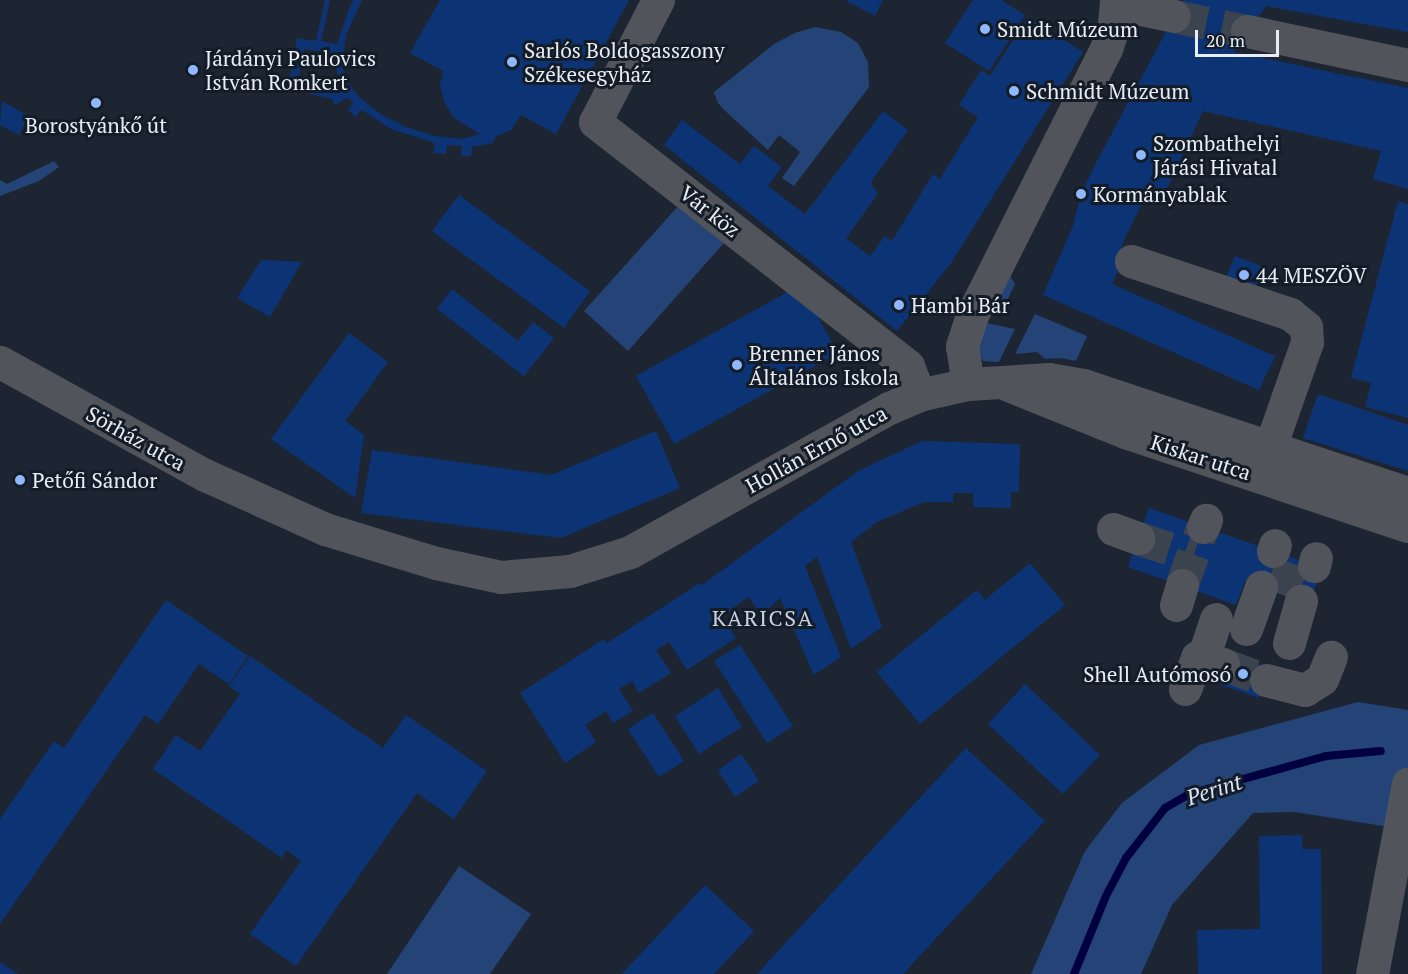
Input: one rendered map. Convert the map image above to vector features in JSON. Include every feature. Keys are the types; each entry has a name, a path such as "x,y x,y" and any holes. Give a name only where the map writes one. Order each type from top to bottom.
{"street":[{"name":"Vár köz","path":"658,0 595,122 908,366 919,395"},
{"path":"983,383 962,346 973,313 1106,49 1125,3 1174,16"},
{"path":"1247,31 1408,65"},
{"path":"1131,261 1290,314 1306,327 1308,342 1270,447"},
{"name":"Sörház utca","path":"0,362 195,470 276,507"},
{"name":"Kiskar utca","path":"983,383 1049,379 1066,381 1408,493"},
{"name":"Hollán Ernő utca","path":"276,507 325,529 436,563 501,577 570,571 630,552 846,431 919,395 983,383"},
{"name":"Kiskar utca","path":"983,383 1408,526"},
{"path":"1125,432 1127,427 1143,419 1186,419"},
{"path":"1194,693 1197,657 1214,661 1255,632 1281,594 1255,632"},
{"path":"1266,680 1305,690 1322,679 1331,657"},
{"path":"1372,974 1408,783"}],"shaded area":[{"path":"815,27 841,32 858,43 868,62 869,87 794,186 782,178 800,152 779,135 768,150 723,109 714,92 774,44 795,33"},
{"path":"54,161 59,167 39,181 0,196 0,180 7,184"},
{"path":"680,204 724,243 628,351 584,311"},
{"path":"1010,276 1015,284 1005,305 990,312"},
{"path":"1035,314 1087,336 1076,361 1061,358 1045,359 1037,352 1015,354"},
{"path":"978,321 1015,329 999,362 983,361 977,352"},
{"path":"1358,702 1408,710 1408,830 1295,812 1253,813 1172,905 1141,974 1031,974 1085,851 1122,803 1199,745"},
{"path":"459,866 531,914 490,974 387,974"}],"building":[{"name":"Sarlós Boldogasszony Székesegyház","path":"325,0 330,0 321,41 337,44 353,0 362,0 346,35 342,65 348,82 359,97 382,115 406,127 435,136 462,139 480,134 454,118 445,104 440,85 443,71 410,53 440,0 629,0 556,134 521,115 511,130 496,136 493,143 472,147 471,156 461,156 462,146 447,145 446,154 433,153 435,143 391,129 362,110 355,117 348,110 353,103 348,97 335,105 332,99 288,89 297,38 316,41","holes":["304,49 335,54 335,66 342,85 332,90 298,82"]},
{"path":"845,0 883,0 875,16"},
{"name":"Smidt Múzeum","path":"973,0 1001,0 1025,15 989,71 945,43"},
{"path":"1183,0 1408,0 1408,32 1266,6 1233,52 1408,88 1408,189 1373,179 1381,151 1203,111 1165,193 1150,186 1121,247 1127,250 1112,284 1275,356 1259,390 1043,295 1073,226 1081,194"},
{"path":"1028,17 1083,52 951,263 897,331 664,145 682,120 740,164 754,146 782,167 768,186 805,214 883,111 908,130 871,182 878,194 846,238 870,256 885,236 892,241 933,174 940,179 978,117 959,105 981,70 990,76"},
{"path":"2,101 28,116 19,135 0,125"},
{"path":"459,195 590,291 564,328 432,231"},
{"path":"1398,201 1408,204 1408,418 1365,407 1371,383 1351,378"},
{"name":"44 MESZÖV","path":"1235,256 1264,267 1252,294 1224,283"},
{"path":"261,260 302,262 270,317 237,298"},
{"name":"Brenner János Általános Iskola","path":"800,285 838,353 674,444 636,376"},
{"path":"452,289 518,341 533,322 554,338 524,376 437,309"},
{"path":"349,333 388,362 345,421 364,435 355,498 271,439"},
{"path":"1318,394 1408,425 1408,471 1303,438"},
{"path":"656,431 680,488 561,538 361,513 372,450 551,475"},
{"path":"922,441 1020,444 1019,492 1011,492 1011,508 973,507 973,493 953,493 953,502 924,502 877,522 851,542 882,627 851,649 817,557 805,566 841,657 814,675 780,598 762,615 748,597 722,616 736,638 687,670 669,642 656,650 671,673 639,693 632,681 619,689 633,711 613,723 606,711 585,725 596,742 565,763 520,693 604,639 607,643 700,583 702,585 858,471"},
{"path":"1149,508 1322,568 1309,604 1245,581 1236,605 1128,567"},
{"path":"1030,563 1065,605 920,724 877,672 977,590 985,600"},
{"path":"166,600 248,656 229,684 199,664 158,724 145,715 0,924 0,819 54,741 64,748"},
{"path":"740,645 793,726 767,743 714,661"},
{"name":"Shell Autómosó","path":"1227,653 1270,668 1259,698 1216,683"},
{"path":"250,656 383,748 406,715 487,771 454,819 417,793 296,966 250,934 301,861 286,850 282,858 153,769 176,735 200,751 240,694 229,686"},
{"path":"1025,684 1100,755 1063,794 988,724"},
{"path":"718,688 742,727 699,754 675,716"},
{"path":"653,713 684,761 659,777 628,729"},
{"path":"966,748 1045,821 903,974 757,974"},
{"path":"741,754 759,781 735,797 718,770"},
{"path":"1302,835 1302,849 1321,849 1322,974 1198,974 1197,930 1260,929 1259,836"},
{"path":"705,885 754,931 714,974 622,974"},
{"path":"0,962 18,974 0,974"}],"waterway":[{"name":"Perint","path":"1074,974 1106,896 1126,858 1165,808 1189,794 1326,756 1381,751"}],"tunnel":[{"path":"1174,16 1247,31"},
{"path":"1182,585 1203,527"},
{"path":"1138,538 1193,556"},
{"path":"1281,594 1294,559"},
{"path":"1223,664 1266,680"}],"place":[{"name":"Smidt Múzeum","path":"985,29"},
{"name":"Sarlós Boldogasszony Székesegyház","path":"512,62"},
{"name":"Járdányi Paulovics István Romkert","path":"193,70"},
{"name":"Schmidt Múzeum","path":"1014,91"},
{"name":"Borostyánkő út","path":"96,103"},
{"name":"Szombathelyi Járási Hivatal","path":"1141,155"},
{"name":"Kormányablak","path":"1081,194"},
{"name":"44 MESZÖV","path":"1244,275"},
{"name":"Hambi Bár","path":"899,305"},
{"name":"Brenner János Általános Iskola","path":"737,365"},
{"name":"Petőfi Sándor","path":"20,480"},
{"name":"Shell Autómosó","path":"1243,674"}],"district":[{"name":"KARICSA","path":"763,618"}]}
